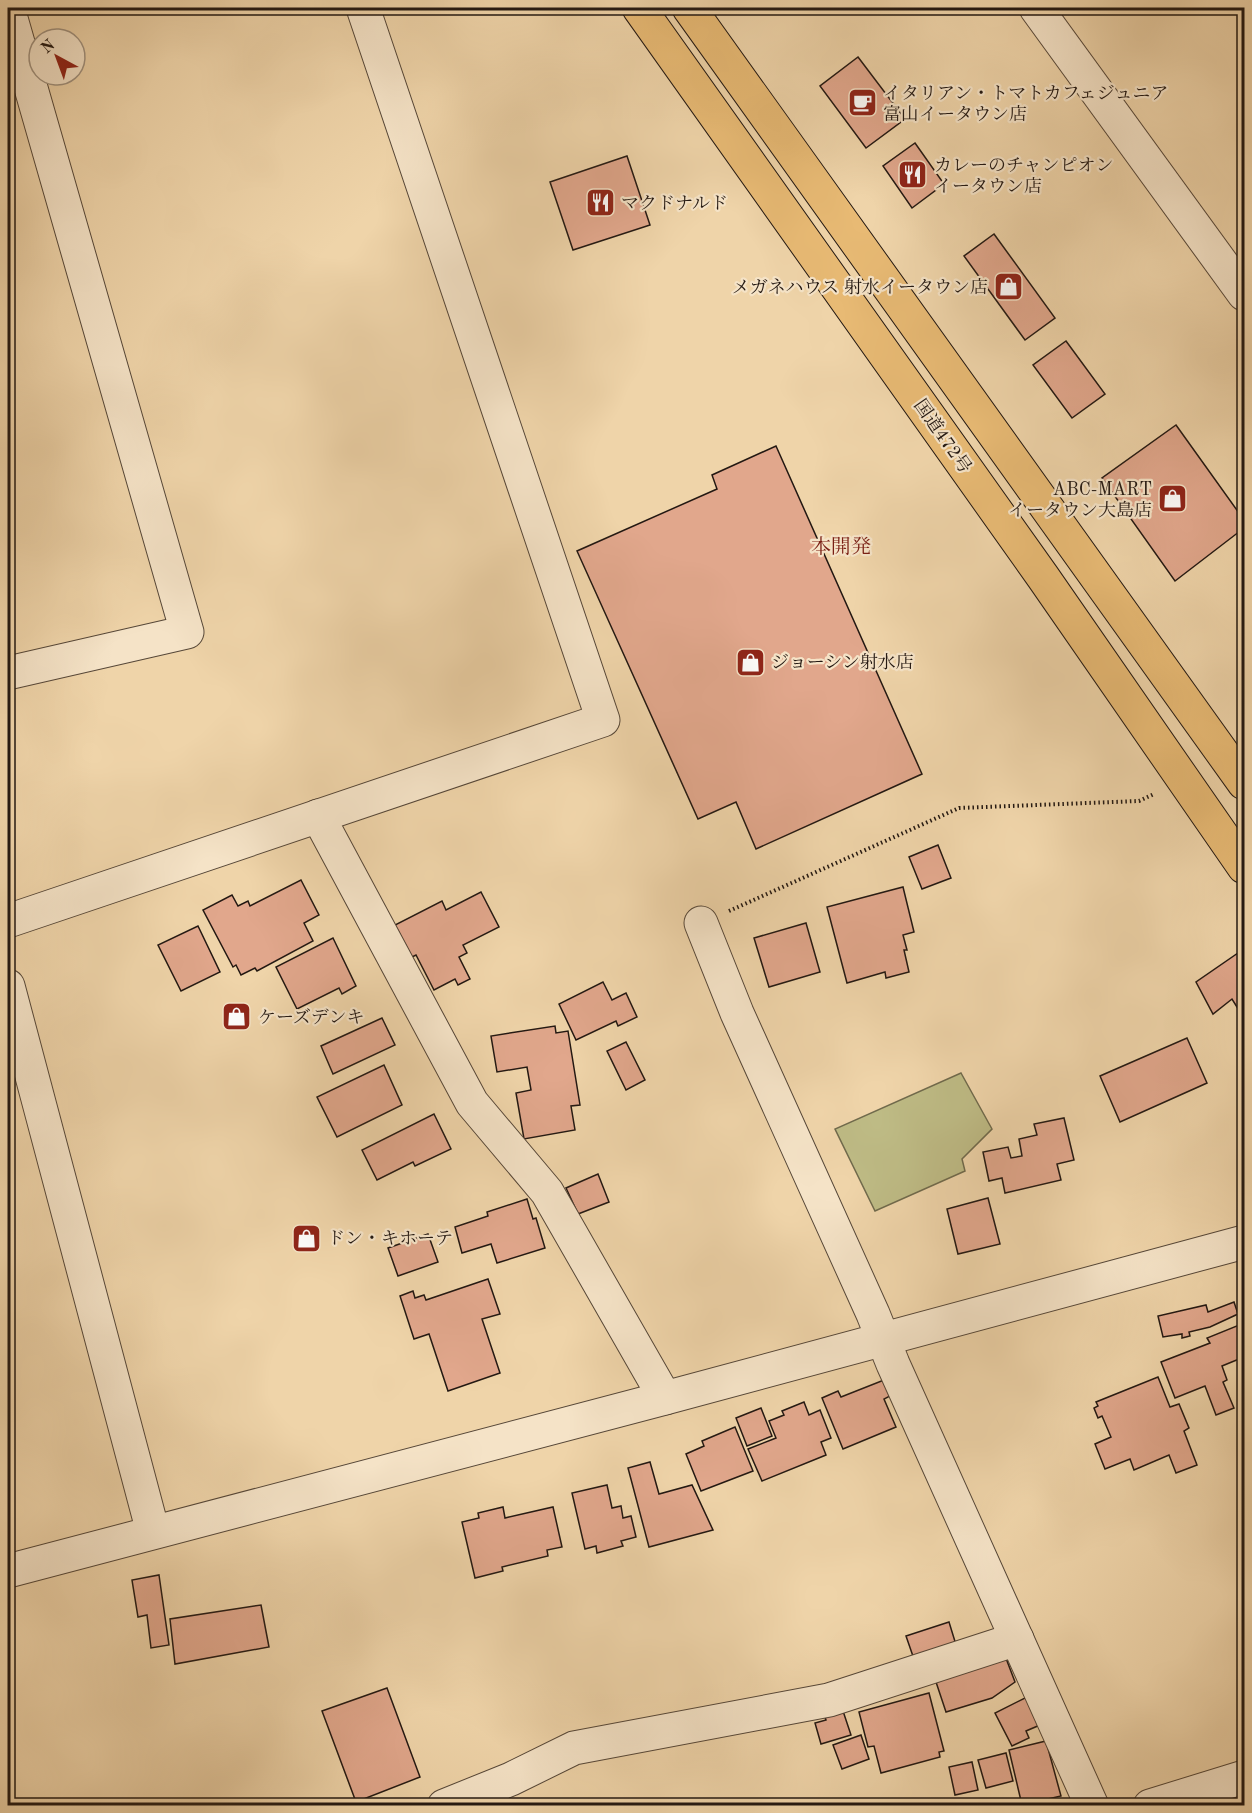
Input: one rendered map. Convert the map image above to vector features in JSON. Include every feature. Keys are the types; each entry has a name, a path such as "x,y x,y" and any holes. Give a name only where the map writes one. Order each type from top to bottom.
{"highway":[{"name":"国道472号","path":"639,8 1043,577 1245,867"},
{"path":"688,8 1245,783"}],"street":[{"path":"8,8 187,632 8,673"},
{"path":"8,921 603,720 363,8"},
{"path":"1036,8 1245,294"},
{"path":"318,816 472,1103 547,1192 665,1398"},
{"path":"701,923 737,1013 1092,1806"},
{"path":"8,986 153,1532"},
{"path":"8,1571 1245,1242"},
{"path":"444,1806 511,1779 574,1748 830,1700 1017,1639"},
{"path":"1150,1806 1245,1776"}],"path":[{"path":"701,923 959,808 1139,801 1182,777"}],"shaded area":[{"path":"961,1073 992,1129 962,1159 965,1171 875,1211 835,1129"}],"building":[{"name":"イタリアン・トマトカフェジュニア 富山イータウン店","path":"858,57 905,119 866,148 820,86"},
{"name":"カレーのチャンピオン イータウン店","path":"915,143 944,184 912,208 883,166"},
{"name":"マクドナルド","path":"627,156 650,225 573,250 550,182"},
{"name":"メガネハウス 射水イータウン店","path":"994,234 1055,318 1025,340 964,256"},
{"path":"1066,341 1105,394 1072,418 1033,365"},
{"name":"ABC-MART イータウン大島店","path":"1176,425 1244,520 1244,528 1175,581 1102,478"},
{"name":"ジョーシン射水店","path":"776,446 922,774 756,849 736,802 698,819 577,551 717,489 712,475"},
{"path":"938,845 951,878 922,889 909,857"},
{"path":"301,880 319,915 304,923 313,941 257,971 255,968 241,975 236,965 233,967 203,910 232,895 238,906 248,901 250,906"},
{"path":"903,887 914,932 903,935 909,972 886,978 885,972 847,983 827,907"},
{"path":"481,892 499,927 463,945 467,953 459,957 470,979 458,985 455,979 434,990 416,955 412,957 395,925 442,901 446,910"},
{"path":"806,923 820,972 769,987 754,938"},
{"path":"198,926 220,972 181,991 158,945"},
{"path":"333,938 356,986 342,994 339,988 297,1009 276,967"},
{"path":"1238,953 1244,962 1244,1001 1237,1007 1232,999 1213,1014 1196,982"},
{"path":"603,982 612,1000 626,993 637,1017 618,1026 616,1021 576,1040 559,1004"},
{"path":"382,1018 395,1045 333,1074 321,1046"},
{"path":"555,1026 556,1033 568,1031 580,1105 571,1106 575,1130 524,1139 516,1093 531,1090 527,1067 497,1072 491,1036"},
{"path":"1187,1038 1207,1083 1120,1122 1100,1076"},
{"path":"626,1042 645,1080 626,1090 607,1051"},
{"path":"384,1065 402,1105 337,1137 317,1097"},
{"path":"434,1114 451,1149 415,1166 413,1162 377,1180 362,1150"},
{"path":"1064,1118 1074,1160 1057,1164 1061,1180 1005,1193 1002,1178 989,1181 983,1152 1008,1147 1011,1158 1022,1156 1019,1139 1037,1135 1034,1124"},
{"path":"598,1174 609,1202 578,1214 566,1188"},
{"path":"988,1198 1000,1244 958,1254 947,1209"},
{"path":"527,1199 533,1219 536,1218 545,1248 497,1263 491,1244 462,1253 455,1227 488,1216 487,1212"},
{"path":"428,1234 438,1262 398,1276 388,1248"},
{"path":"488,1279 500,1314 482,1319 500,1373 448,1391 429,1334 414,1339 400,1296 413,1291 415,1298 424,1295 426,1300"},
{"path":"1234,1302 1238,1314 1210,1327 1189,1332 1190,1336 1182,1338 1182,1334 1163,1337 1158,1316 1206,1305 1208,1312"},
{"path":"1244,1323 1244,1357 1222,1366 1227,1380 1223,1382 1234,1408 1216,1415 1205,1386 1175,1398 1161,1362 1210,1343 1207,1338"},
{"path":"1158,1377 1170,1407 1179,1404 1189,1428 1184,1431 1197,1465 1176,1473 1169,1455 1134,1470 1130,1459 1105,1469 1095,1444 1111,1437 1102,1416 1098,1418 1094,1408 1098,1406 1096,1402"},
{"path":"884,1380 890,1396 884,1399 896,1427 843,1449 822,1398 838,1391 841,1397"},
{"path":"804,1402 809,1415 820,1410 831,1438 821,1442 826,1455 762,1481 748,1449 776,1438 769,1421 784,1415 782,1411"},
{"path":"761,1408 772,1436 747,1446 736,1418"},
{"path":"735,1427 753,1471 701,1491 686,1454 704,1446 702,1441"},
{"path":"650,1462 659,1494 692,1485 713,1530 649,1547 628,1468"},
{"path":"607,1485 612,1508 621,1506 623,1518 631,1516 636,1537 621,1541 623,1546 597,1553 596,1546 585,1549 572,1493"},
{"path":"503,1507 505,1518 553,1507 562,1547 547,1550 548,1556 502,1567 503,1571 475,1578 462,1522 479,1518 478,1513"},
{"path":"159,1575 169,1645 151,1648 147,1615 138,1617 132,1580"},
{"path":"261,1605 269,1647 175,1664 170,1619"},
{"path":"949,1622 957,1648 915,1662 906,1636"},
{"path":"1004,1653 1015,1682 992,1698 946,1712 934,1676"},
{"path":"387,1688 420,1777 356,1802 322,1711"},
{"path":"929,1693 944,1751 939,1752 940,1757 881,1773 874,1746 868,1747 859,1712"},
{"path":"1027,1697 1040,1725 1026,1731 1029,1738 1012,1746 995,1713"},
{"path":"841,1705 851,1735 821,1744 815,1723 826,1720 823,1711"},
{"path":"861,1735 869,1759 842,1769 833,1745"},
{"path":"1046,1741 1061,1796 1022,1805 1009,1750"},
{"path":"1006,1753 1013,1781 986,1788 978,1760"},
{"path":"972,1762 978,1790 955,1795 949,1767"}],"place":[{"name":"イタリアン・トマトカフェジュニア 富山イータウン店","path":"862,103"},
{"name":"カレーのチャンピオン イータウン店","path":"913,175"},
{"name":"マクドナルド","path":"600,203"},
{"name":"メガネハウス 射水イータウン店","path":"1009,287"},
{"name":"ABC-MART イータウン大島店","path":"1173,499"},
{"name":"ジョーシン射水店","path":"750,662"},
{"name":"ケーズデンキ","path":"237,1017"},
{"name":"ドン・キホーテ","path":"306,1238"}],"district":[{"name":"本開発","path":"841,546"}]}
